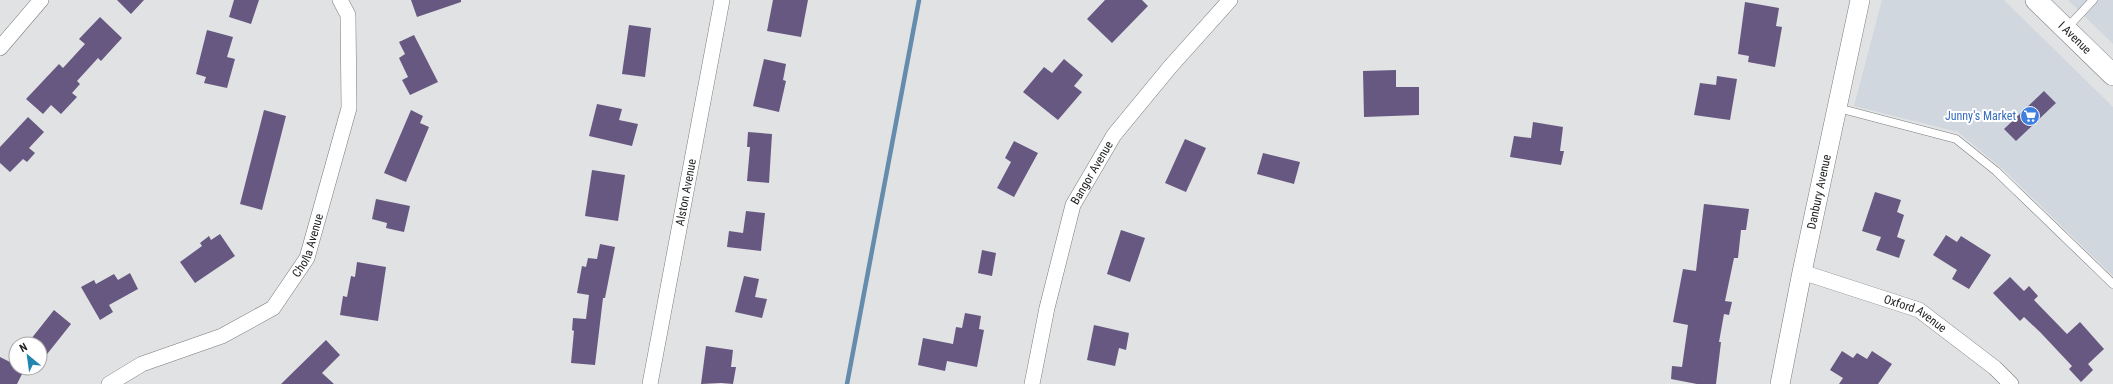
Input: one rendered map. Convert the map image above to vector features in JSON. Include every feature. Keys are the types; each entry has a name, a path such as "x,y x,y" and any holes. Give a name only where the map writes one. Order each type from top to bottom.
{"main road":[{"name":"I Avenue","path":"2036,0 2113,75"}],"street":[{"path":"0,48 41,0"},
{"name":"Cholla Avenue","path":"108,384 142,364 222,336 273,308 307,258 348,108 348,14 340,0"},
{"name":"Alston Avenue","path":"650,384 722,0"},
{"name":"Bangor Avenue","path":"1032,384 1047,308 1073,205 1114,135 1170,67 1230,0"},
{"name":"Danbury Avenue","path":"1780,384 1802,272 1860,0"},
{"name":"Oxford Avenue","path":"1802,272 1919,310 1994,368 2011,384"}],"lane":[{"path":"2066,29 2093,0"},
{"path":"1838,108 1956,139 1996,171 2113,284"}],"shaded area":[{"path":"1882,0 2004,0 2113,107 2113,276 2005,171 1958,132 1854,106"},
{"path":"2068,0 2113,0 2113,44"}],"building":[{"path":"117,0 144,0 131,14"},
{"path":"234,0 259,0 251,24 229,17"},
{"path":"411,0 461,0 461,2 417,17"},
{"path":"773,0 808,0 801,37 767,31"},
{"path":"1105,0 1142,0 1148,6 1112,43 1087,19"},
{"path":"1745,2 1779,8 1776,26 1782,27 1775,67 1748,62 1749,56 1738,54"},
{"path":"100,17 122,38 101,61 98,58 77,81 80,84 72,93 77,97 61,114 51,105 43,114 26,99 59,64 63,68 85,44 79,39"},
{"path":"629,25 651,28 645,77 622,74"},
{"path":"207,30 233,37 227,57 235,59 227,88 204,83 206,77 196,74"},
{"path":"414,35 438,82 410,95 402,80 408,77 399,58 405,54 399,42"},
{"path":"764,59 786,64 783,80 786,81 779,112 753,106"},
{"path":"1064,59 1083,75 1074,86 1082,92 1058,120 1023,92 1044,67 1052,73"},
{"path":"1396,70 1396,87 1419,87 1419,115 1364,117 1363,71"},
{"path":"1717,76 1737,79 1730,120 1694,115 1700,83 1716,85"},
{"name":"Junny's Market","path":"2044,91 2056,103 2016,141 2004,129"},
{"path":"597,104 622,109 619,120 638,124 632,146 589,136"},
{"path":"264,110 286,116 262,210 240,204"},
{"path":"411,110 423,116 420,123 429,127 406,182 384,173"},
{"path":"28,117 44,132 29,148 35,153 27,162 23,159 10,172 0,163 0,147"},
{"path":"1533,122 1563,127 1560,151 1564,151 1561,165 1510,157 1514,136 1531,138"},
{"path":"748,132 772,134 769,183 747,181 750,147 747,147"},
{"path":"1185,139 1206,148 1186,192 1165,183"},
{"path":"1014,141 1038,153 1014,197 997,188 1011,162 1005,158"},
{"path":"1263,153 1300,162 1294,184 1257,174"},
{"path":"592,170 625,175 618,221 585,216"},
{"path":"1875,192 1901,200 1897,212 1904,215 1897,237 1905,240 1899,258 1876,250 1881,237 1862,231"},
{"path":"376,199 410,206 404,232 386,228 387,223 372,219"},
{"path":"1704,204 1749,209 1746,230 1741,230 1738,258 1734,258 1725,301 1732,302 1729,315 1724,314 1719,342 1721,342 1716,384 1697,384 1671,379 1672,366 1682,367 1688,325 1673,322 1683,269 1696,271"},
{"path":"746,211 765,213 761,251 727,247 729,231 743,233"},
{"path":"1121,230 1145,238 1130,282 1107,274"},
{"path":"220,234 235,256 195,283 180,262 202,246 200,243 209,236 211,240"},
{"path":"1946,235 1957,242 1961,236 1991,255 1969,289 1952,279 1957,270 1933,255"},
{"path":"600,244 615,247 605,298 603,298 595,365 571,363 574,331 572,330 573,318 586,319 589,295 577,293 582,266 586,267 588,258 597,259"},
{"path":"982,250 996,253 992,276 978,273"},
{"path":"357,262 386,267 378,321 340,315 343,296 347,297 351,276 355,277"},
{"path":"130,273 138,289 109,305 113,312 100,320 81,287 94,280 96,284 114,274 118,280"},
{"path":"744,276 759,279 755,297 767,299 762,318 735,312"},
{"path":"2010,277 2024,291 2029,286 2038,296 2034,300 2067,334 2080,322 2104,349 2088,364 2093,370 2081,382 2069,369 2072,366 2040,332 2024,317 2020,321 1993,293"},
{"path":"54,310 71,324 48,353 48,336 33,336"},
{"path":"965,313 981,316 979,329 984,330 977,367 947,361 945,371 918,365 923,338 953,344 956,327 962,328"},
{"path":"1094,325 1129,333 1126,350 1119,348 1115,366 1087,360"},
{"path":"326,340 340,355 322,373 334,384 281,384"},
{"path":"706,346 733,350 731,367 736,367 733,384 701,384"},
{"path":"1842,351 1853,358 1857,353 1867,359 1872,351 1892,364 1878,384 1839,384 1843,378 1830,370"},
{"path":"0,357 8,361 8,376 21,376 17,384 0,384"}],"waterway":[{"path":"847,384 919,0"}],"place":[{"name":"Junny's Market","path":"2030,116"}]}
